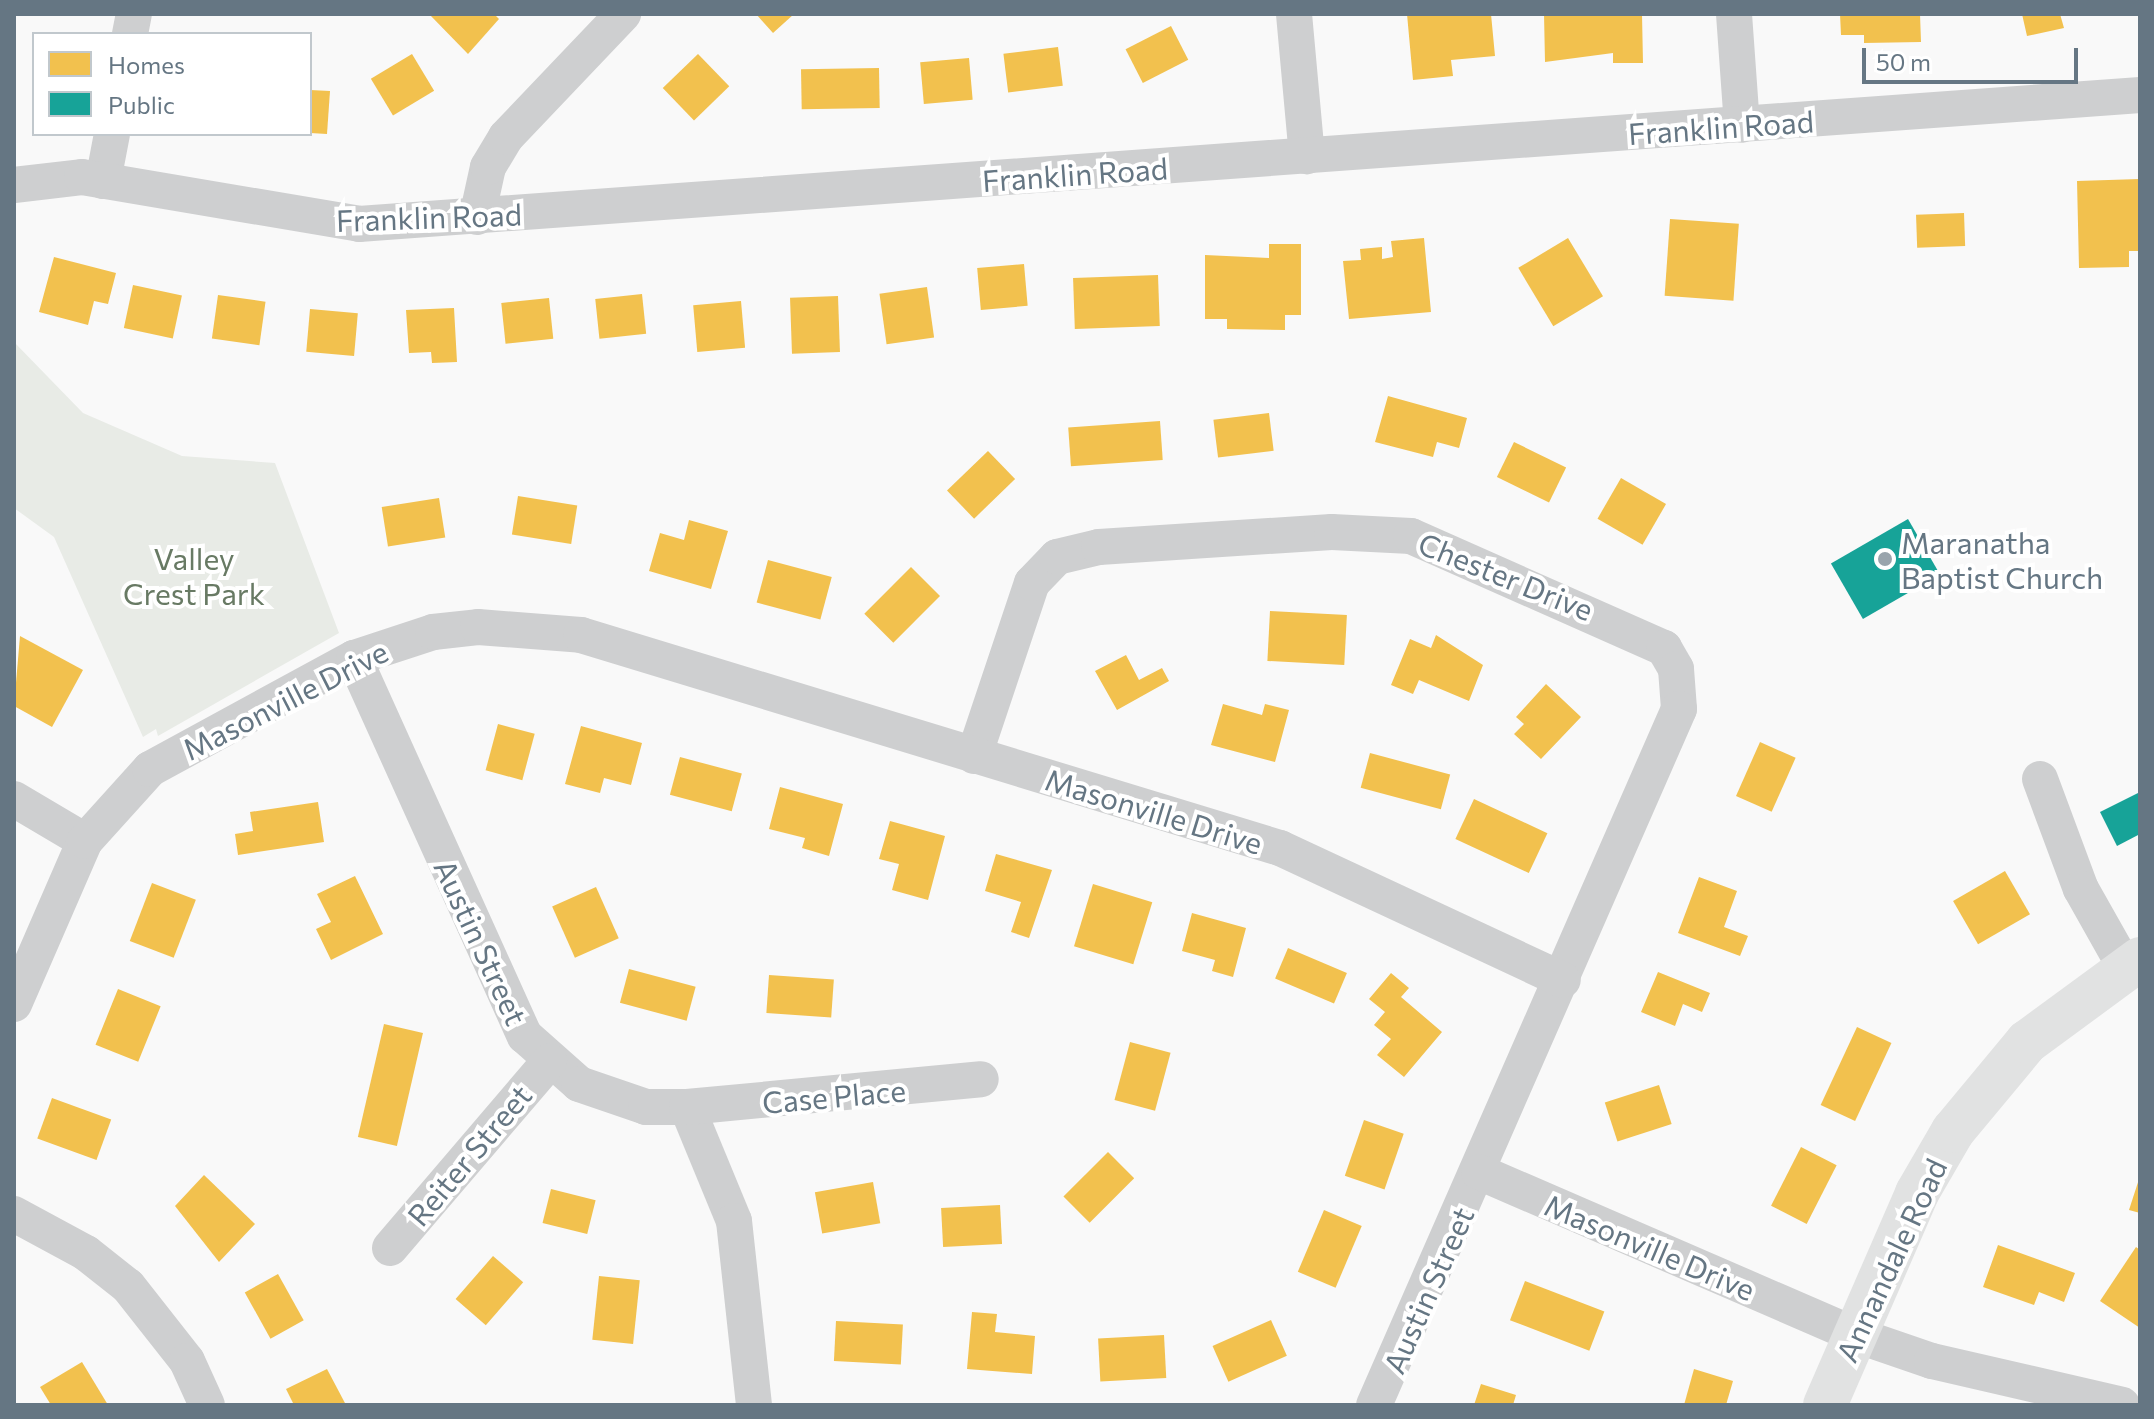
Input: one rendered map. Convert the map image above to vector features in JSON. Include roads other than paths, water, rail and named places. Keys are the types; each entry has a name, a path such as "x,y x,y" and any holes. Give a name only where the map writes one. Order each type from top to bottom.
{"main road":[{"name":"Annandale Road","path":"1825,1405 1917,1193 1985,1088 2027,1042 2133,964"}],"street":[{"path":"477,217 488,167 506,137 623,14"},
{"path":"1294,14 1307,156"},
{"path":"1734,14 1742,125"},
{"name":"Franklin Road","path":"14,185 60,176 103,181 304,219 477,217 2140,95"},
{"path":"103,181 112,136"},
{"name":"Chester Drive","path":"974,756 1028,590 1057,557 1099,547 1332,532 1436,544 1650,636 1676,669 1679,709 1563,980"},
{"name":"Masonville Drive","path":"14,1004 85,841 150,769 354,658 433,632 534,628 581,635 1328,865 1563,980"},
{"name":"Austin Street","path":"354,658 505,1004 549,1062 612,1098 687,1107"},
{"path":"2040,779 2081,889 2133,964"},
{"path":"14,799 85,841"},
{"path":"1479,1172 1563,980"},
{"name":"Reiter Street","path":"390,1248 549,1062"},
{"name":"Case Place","path":"687,1107 981,1079"},
{"path":"687,1107 734,1221 754,1405"},
{"name":"Masonville Drive","path":"1479,1172 1856,1335 1932,1361 2106,1403"},
{"name":"Austin Street","path":"1374,1405 1479,1172"},
{"path":"14,1214 86,1253 128,1286 160,1321 207,1405"}],"place":[{"name":"Maranatha Baptist Church","path":"1885,559"}],"park label":[{"name":"Valley Crest Park","path":"194,575"}]}
